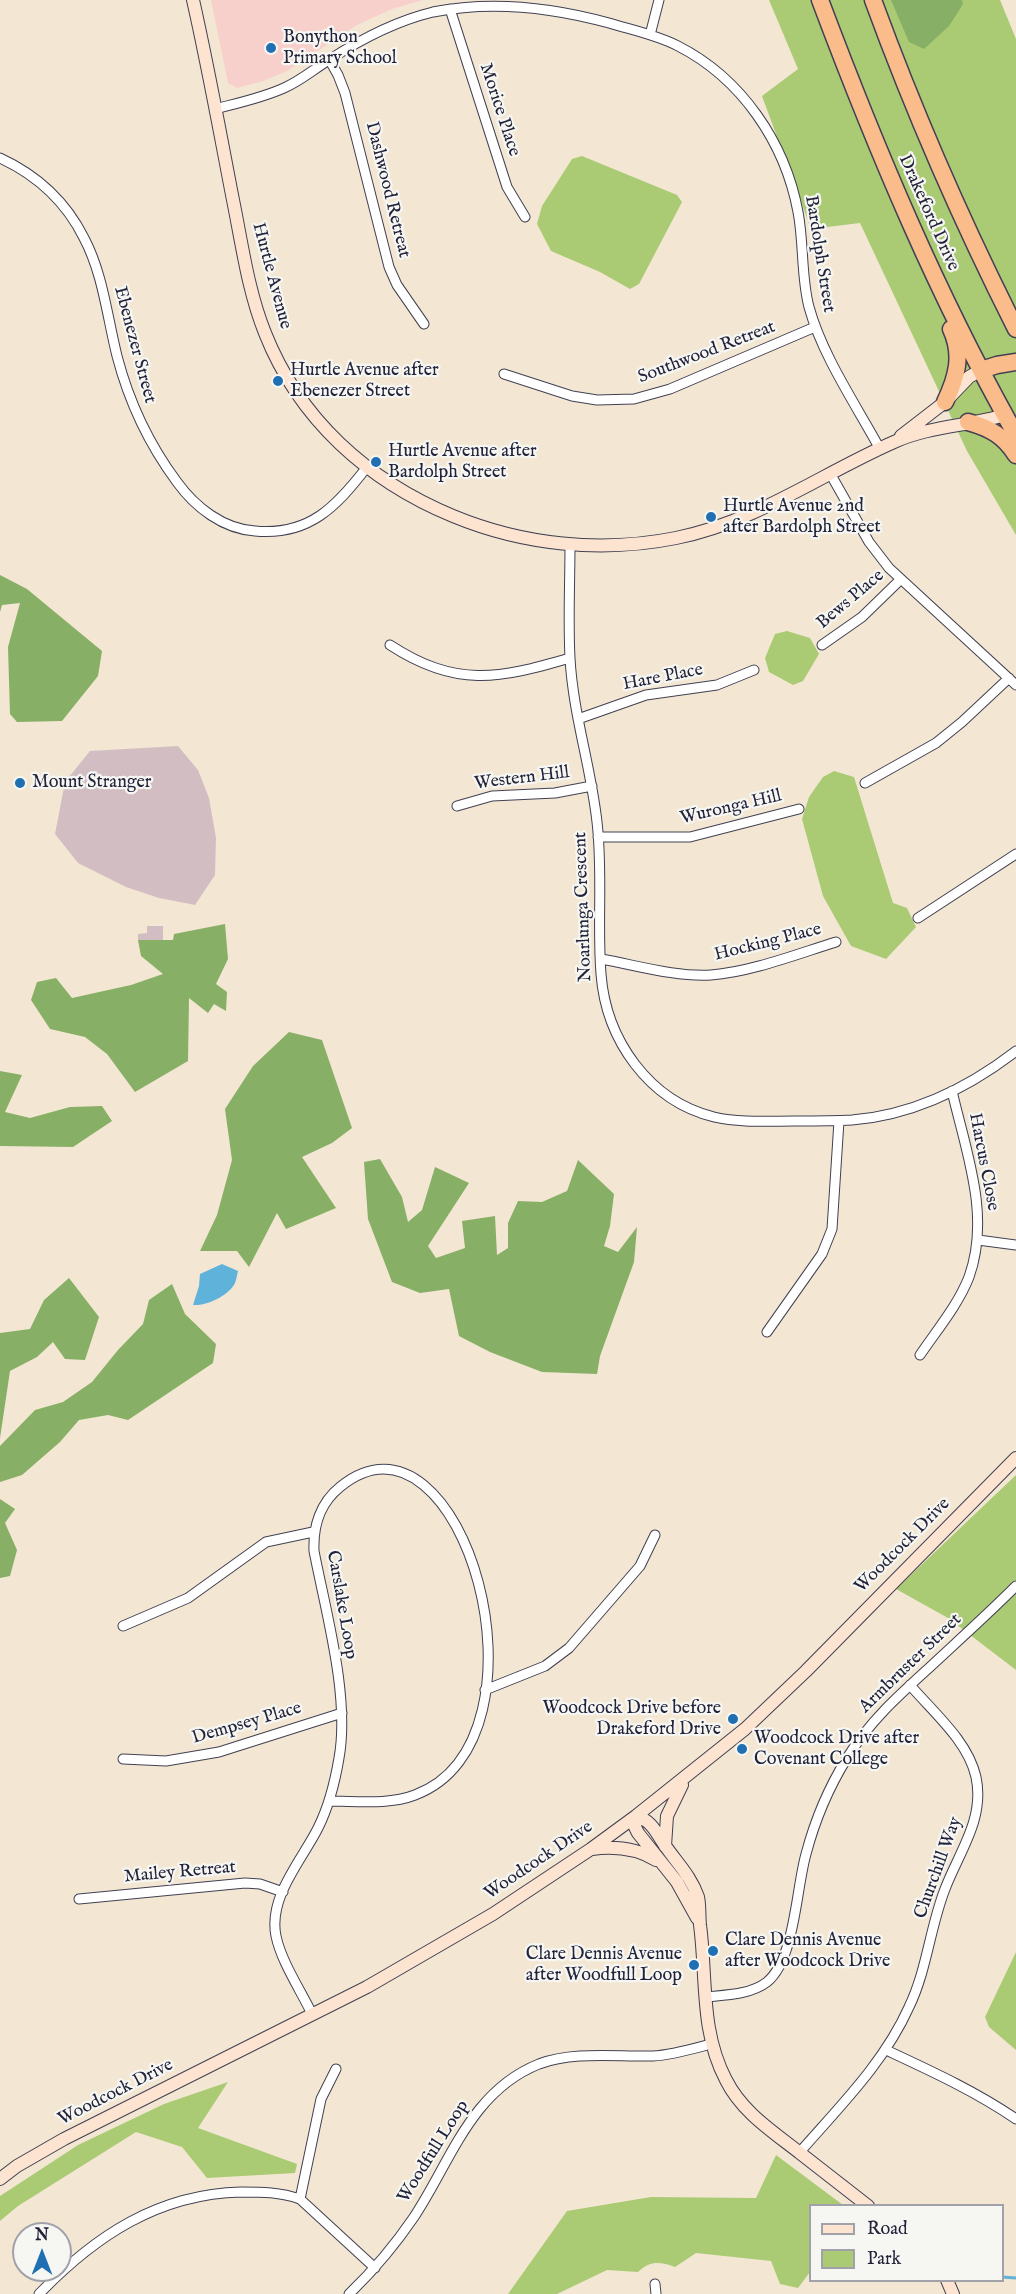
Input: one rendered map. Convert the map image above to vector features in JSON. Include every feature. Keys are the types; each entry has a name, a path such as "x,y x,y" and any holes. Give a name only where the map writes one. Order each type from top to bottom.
{"highway":[{"name":"Drakeford Drive","path":"820,0 862,109 930,267 981,370 1010,411 1016,435"},
{"name":"Drakeford Drive","path":"873,0 964,223 1016,329"},
{"path":"930,267 932,288 957,343 958,367 954,384 945,402"},
{"path":"981,370 1016,362"},
{"path":"968,422 984,426 997,433 1007,441 1016,455"}],"street":[{"name":"Hurtle Avenue","path":"193,0 249,280 265,332 288,380 307,408 340,445 367,467 415,499 472,524 531,539 570,544 634,544 677,538 715,528 760,511 896,441 1010,411"},
{"path":"650,35 659,0"},
{"name":"Bardolph Street","path":"215,109 284,88 364,38 398,23 450,9 505,4 542,7 579,15 676,44 700,58 723,76 753,109 770,135 779,153 798,209 803,242 806,292 815,327 880,449"},
{"name":"Morice Place","path":"450,9 507,187 525,217"},
{"name":"Dashwood Retreat","path":"329,59 339,75 345,93 389,267 397,285 424,324"},
{"name":"Ebenezer Street","path":"0,158 48,189 65,208 85,238 98,273 117,356 135,412 160,459 192,500 219,520 239,529 270,533 312,522 330,510 367,467"},
{"name":"Southwood Retreat","path":"504,374 572,396 597,400 634,399 670,389 815,327"},
{"name":"Hurtle Avenue","path":"896,441 945,402 969,377 981,370"},
{"path":"831,475 869,542 900,580 1012,681 936,743 865,783"},
{"name":"Noarlunga Crescent","path":"570,544 570,658 578,719 592,786 598,837 601,976 606,1003 615,1030 634,1065 657,1089 691,1110 736,1121 839,1121 882,1116 911,1108 981,1076 1016,1051"},
{"name":"Bews Place","path":"822,645 862,617 900,580"},
{"path":"390,645 419,662 462,675 514,674 570,658"},
{"name":"Hare Place","path":"578,719 646,695 717,685 754,670"},
{"name":"Western Hill","path":"457,806 492,796 555,793 592,786"},
{"name":"Wuronga Hill","path":"598,837 690,837 799,809"},
{"path":"918,918 1016,854"},
{"name":"Hocking Place","path":"601,959 674,972 710,975 734,972 836,942"},
{"name":"Harcus Close","path":"920,1355 958,1300 968,1277 978,1240 978,1208 952,1091"},
{"path":"767,1332 822,1254 830,1238 835,1210 839,1121"},
{"path":"978,1240 1016,1245"},
{"name":"Woodcock Drive","path":"0,2179 17,2166 64,2139 367,1987 493,1914 591,1849 745,1729 1016,1458"},
{"name":"Carslake Loop","path":"312,2014 276,1936 276,1913 283,1892 319,1827 330,1802 339,1758 342,1713 339,1682 314,1551 313,1532 324,1505 349,1479 364,1472 381,1469 397,1471 413,1477 427,1488 458,1528 471,1554 480,1582 487,1627 485,1690 479,1722 470,1744 451,1771 435,1785 417,1795 398,1800 330,1802"},
{"path":"123,1626 188,1598 266,1542 313,1532"},
{"path":"485,1690 545,1666 569,1648 640,1566 655,1535"},
{"name":"Armbruster Street","path":"705,1997 754,1990 767,1982 777,1971 787,1949 806,1855 816,1820 847,1757 867,1729 910,1685 1016,1586"},
{"name":"Churchill Way","path":"800,2153 886,2050 916,1992 941,1898 973,1827 978,1799 976,1780 967,1754 910,1685"},
{"name":"Dempsey Place","path":"123,1759 166,1761 219,1752 342,1713"},
{"path":"665,1846 667,1816 676,1794 688,1775"},
{"path":"700,1925 677,1882 638,1833 635,1827 636,1816 653,1825 665,1846 684,1869 698,1899 711,2044 726,2081 741,2103 758,2121 867,2204"},
{"path":"591,1849 629,1848 663,1863"},
{"name":"Mailey Retreat","path":"79,1899 245,1883 260,1884 283,1892"},
{"name":"Woodfull Loop","path":"349,2294 375,2268 415,2215 472,2117 489,2097 508,2081 540,2064 562,2058 656,2055 711,2044"},
{"path":"886,2050 987,2099 1016,2119"},
{"path":"300,2199 321,2099 336,2069"},
{"path":"39,2294 65,2267 102,2238 158,2209 192,2198 226,2193 286,2194 300,2199 375,2268"}],"shaded area":[{"name":"Bonython Primary School","path":"211,0 423,0 392,9 357,25 287,71 237,88 228,83"},
{"path":"178,746 198,770 209,798 216,838 215,875 195,905 159,898 126,887 78,863 55,834 65,782 90,751"},
{"path":"147,926 163,926 163,940 138,940 138,934 147,933"}],"green space":[{"path":"769,0 1000,0 1016,39 1016,535 967,451 860,223 811,229 762,96 798,69"},
{"path":"891,0 962,0 963,4 949,26 924,49 909,42"},
{"path":"582,156 677,195 682,202 639,284 630,289 600,272 551,251 537,224 542,206 572,159"},
{"path":"0,575 27,589 102,651 98,676 62,721 17,722 10,714 8,647 20,603 2,605 0,612"},
{"path":"787,631 810,638 819,654 803,681 793,685 769,672 765,658 775,634"},
{"path":"834,771 854,777 893,903 907,908 916,927 886,959 851,946 823,896 802,819 809,797 823,777"},
{"path":"225,924 228,959 216,984 227,992 226,1011 214,1004 208,1013 189,998 188,1061 135,1092 107,1054 85,1037 50,1029 31,1000 37,982 56,978 72,998 131,985 163,974 141,956 138,940 173,940 174,934"},
{"path":"289,1032 322,1040 352,1128 332,1143 302,1157 336,1208 286,1229 277,1213 249,1267 237,1251 200,1251 217,1215 232,1160 225,1109 253,1066"},
{"path":"0,1071 22,1075 5,1112 30,1118 70,1107 102,1106 112,1121 73,1147 0,1146"},
{"path":"380,1159 402,1197 408,1222 422,1210 435,1167 469,1183 428,1246 436,1258 465,1248 462,1221 495,1216 497,1255 508,1248 508,1223 518,1201 542,1202 567,1191 578,1160 614,1194 610,1226 604,1246 618,1252 637,1227 634,1262 600,1356 597,1374 542,1372 490,1352 459,1336 449,1289 420,1293 392,1282 368,1219 364,1162"},
{"path":"69,1278 99,1317 85,1360 65,1359 53,1342 37,1357 10,1371 0,1438 0,1333 30,1329 44,1300"},
{"path":"172,1284 185,1314 216,1344 213,1363 128,1420 108,1415 79,1420 60,1442 22,1475 0,1482 0,1446 35,1410 63,1402 92,1382 143,1324 149,1300"},
{"path":"1016,1475 1016,1670 948,1618 896,1589"},
{"path":"0,1499 15,1509 5,1523 17,1550 10,1576 0,1578"},
{"path":"1016,1952 1016,2050 989,2027 985,2017"},
{"path":"228,2082 198,2128 297,2164 295,2173 207,2178 182,2147 136,2132 18,2206 0,2221 0,2196 78,2145 164,2104"},
{"path":"776,2155 842,2204 809,2204 809,2273 798,2288 780,2284 771,2261 696,2253 675,2267 656,2263 647,2265 638,2272 607,2270 557,2294 508,2294 567,2211 651,2197 756,2198"}],"water":[{"path":"222,1264 238,1271 234,1285 215,1300 193,1305 200,1274"}],"waterway":[{"path":"1004,2277 1016,2278"}],"place":[{"name":"Bonython Primary School","path":"271,48"},
{"name":"Hurtle Avenue after Ebenezer Street","path":"278,381"},
{"name":"Hurtle Avenue after Bardolph Street","path":"376,462"},
{"name":"Hurtle Avenue 2nd after Bardolph Street","path":"711,517"},
{"name":"Mount Stranger","path":"20,783"},
{"name":"Woodcock Drive before Drakeford Drive","path":"733,1719"},
{"name":"Woodcock Drive after Covenant College","path":"742,1749"},
{"name":"Clare Dennis Avenue after Woodcock Drive","path":"713,1951"},
{"name":"Clare Dennis Avenue after Woodfull Loop","path":"694,1965"}]}
